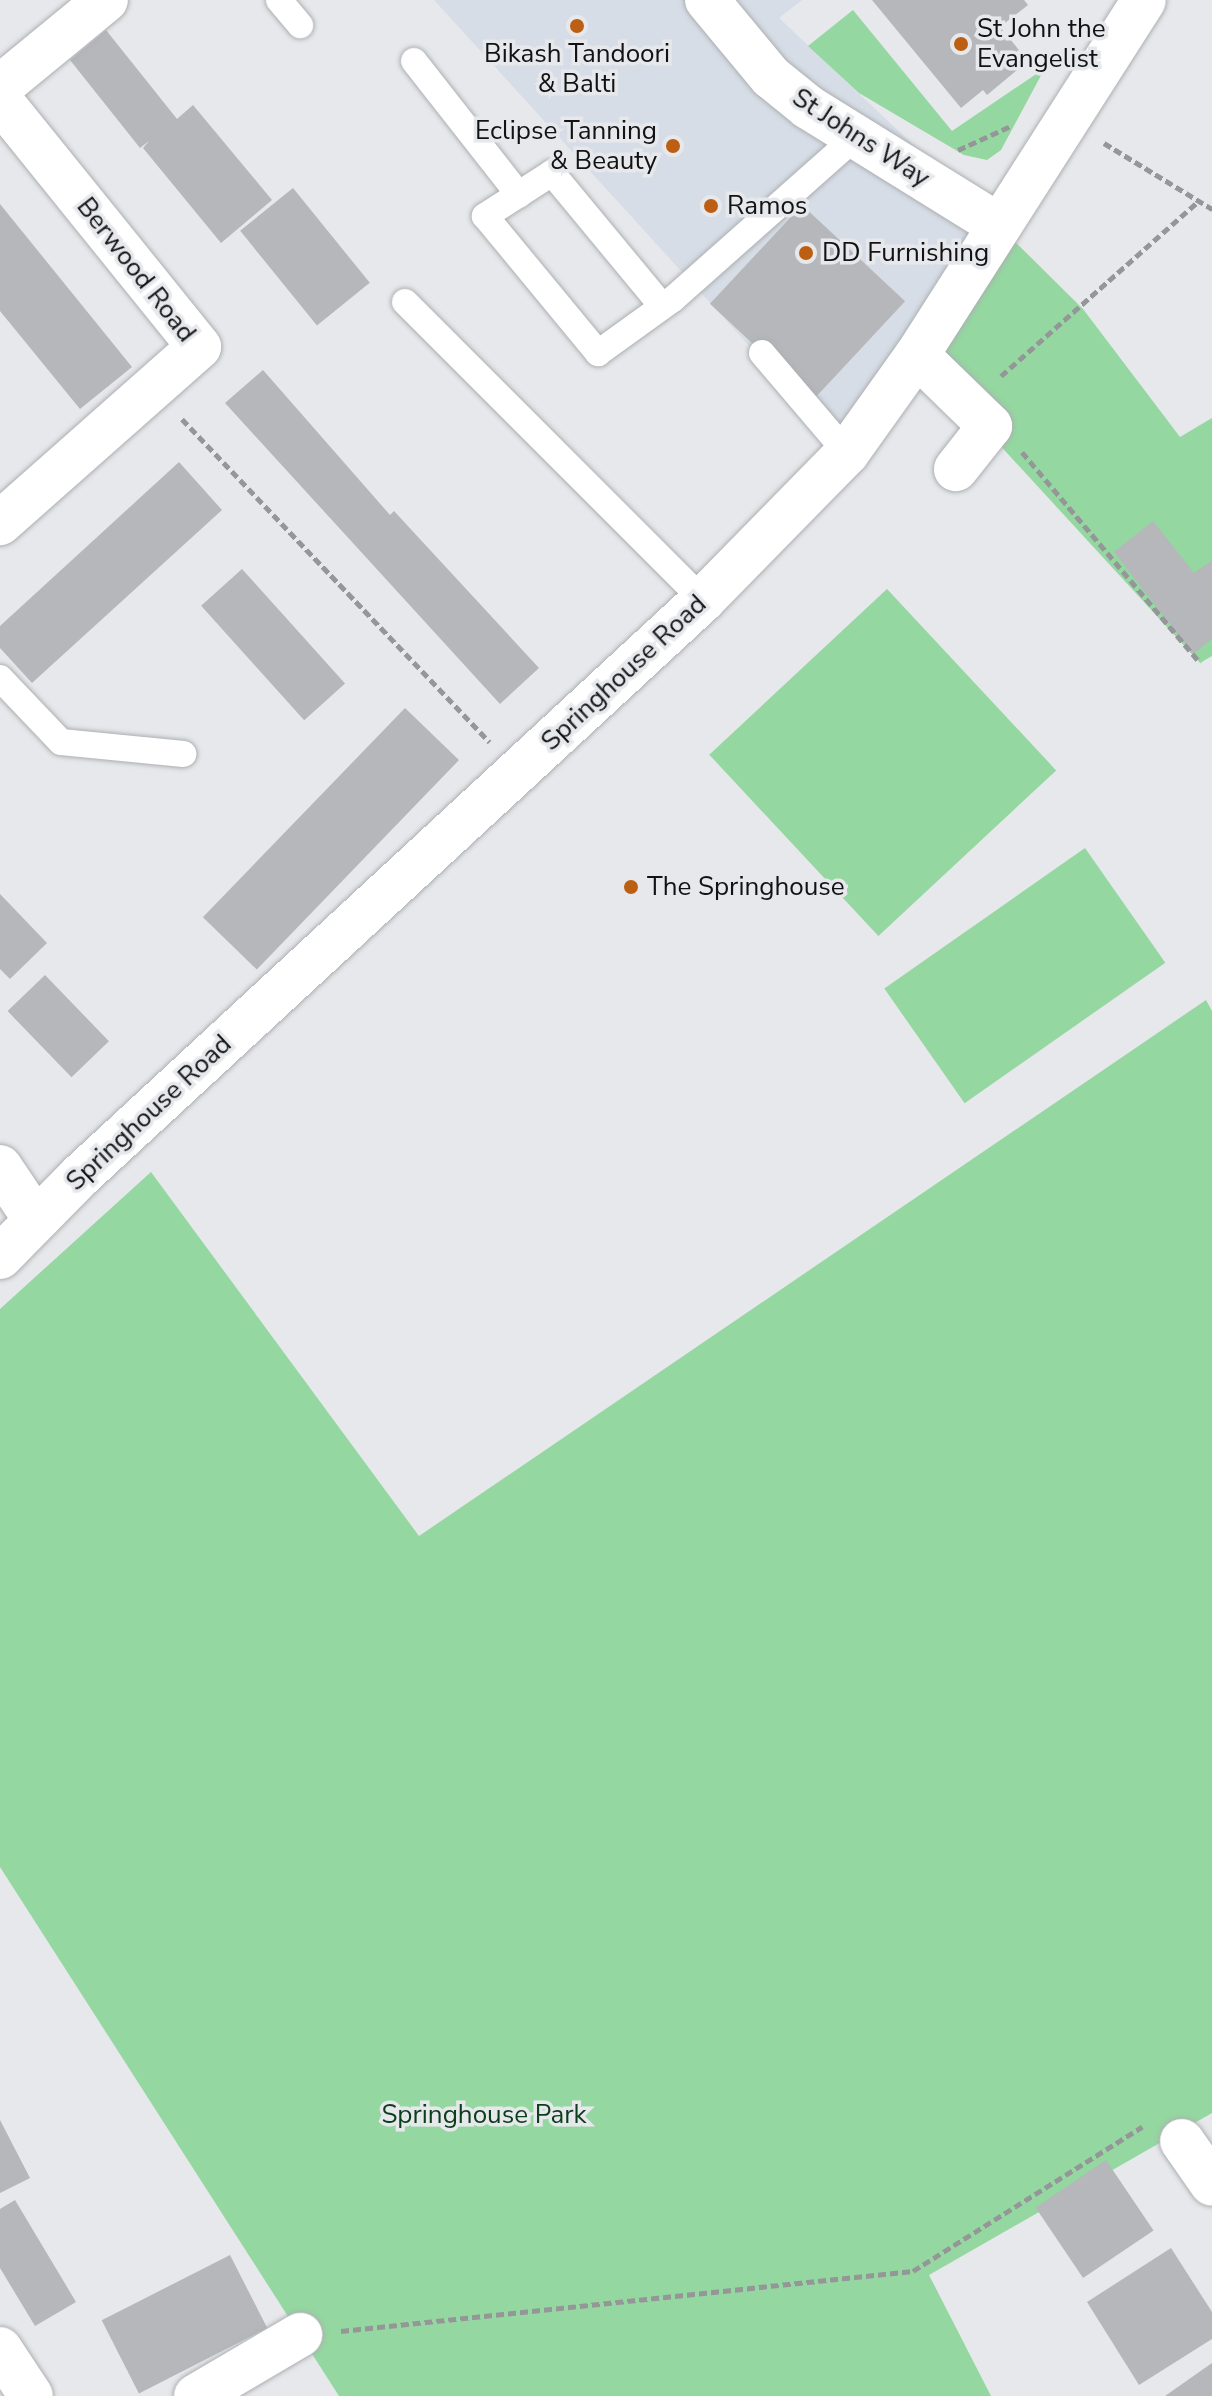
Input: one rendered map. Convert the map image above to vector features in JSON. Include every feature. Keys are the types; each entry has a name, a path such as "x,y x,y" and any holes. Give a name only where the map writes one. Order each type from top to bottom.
{"street":[{"path":"0,87 106,0"},
{"name":"St Johns Way","path":"707,0 771,77 853,139 997,224"},
{"name":"Springhouse Road","path":"0,1257 35,1219 703,600 847,453 917,355 997,224 1144,0"},
{"name":"Berwood Road","path":"0,100 199,347 0,523"},
{"path":"917,355 980,415 956,469"},
{"path":"0,1167 35,1219"},
{"path":"1182,2141 1212,2184"},
{"path":"196,2396 300,2335"},
{"path":"0,2349 31,2396"}],"lane":[{"path":"279,0 300,25"},
{"path":"414,61 519,195"},
{"path":"662,306 552,173 485,216 598,353 662,306 853,139"},
{"path":"405,302 703,600"},
{"path":"762,353 847,453"},
{"path":"0,678 61,742 183,754"}],"path":[{"path":"910,172 1019,122"},
{"path":"1102,140 1212,209"},
{"path":"1198,202 980,415 1011,439 1200,663"},
{"path":"153,388 518,771"},
{"path":"300,2335 913,2271 1157,2117 1182,2141"}],"shaded area":[{"path":"434,0 802,0 779,18 997,224 847,453"}],"green space":[{"path":"853,10 952,131 1045,68 1001,150 987,160 964,155 859,93 808,46"},
{"path":"997,224 1083,309 1180,437 1212,418 1212,656 1200,663 917,355"},
{"path":"887,589 1056,770 878,936 709,755"},
{"path":"1085,848 1165,963 965,1103 884,989"},
{"name":"Springhouse Park","path":"1206,1000 1212,1011 1212,2113 929,2275 991,2396 339,2396 0,1867 0,1309 151,1172 419,1536"}],"building":[{"name":"St John the Evangelist","path":"872,0 1024,0 1028,5 1000,27 1028,61 987,95 983,90 961,108"},
{"path":"106,30 177,119 193,105 272,200 221,243 143,148 149,141 140,148 70,60"},
{"path":"293,188 370,283 317,326 240,231"},
{"path":"0,204 132,367 80,409 0,311"},
{"name":"DD Furnishing","path":"802,205 905,301 813,400 710,304"},
{"path":"263,370 390,515 394,511 539,668 500,704 225,403"},
{"path":"179,462 222,510 32,683 0,648 0,626"},
{"path":"1153,521 1194,573 1212,560 1212,639 1193,654 1114,552"},
{"path":"242,569 345,683 304,720 201,606"},
{"path":"405,708 459,760 257,969 203,917"},
{"path":"0,894 47,943 10,979 0,969"},
{"path":"45,975 109,1041 72,1077 8,1011"},
{"path":"0,2120 30,2178 0,2193"},
{"path":"1106,2160 1154,2230 1083,2278 1036,2208"},
{"path":"15,2200 76,2302 35,2326 0,2268 0,2209"},
{"path":"1171,2248 1212,2312 1212,2339 1139,2385 1087,2302"},
{"path":"230,2255 267,2328 139,2393 102,2320"},
{"path":"1212,2363 1212,2396 1165,2396"}],"place":[{"name":"Bikash Tandoori & Balti","path":"577,26"},
{"name":"St John the Evangelist","path":"961,44"},
{"name":"Eclipse Tanning & Beauty","path":"673,146"},
{"name":"Ramos","path":"711,206"},
{"name":"DD Furnishing","path":"806,253"},
{"name":"The Springhouse","path":"631,887"}]}
